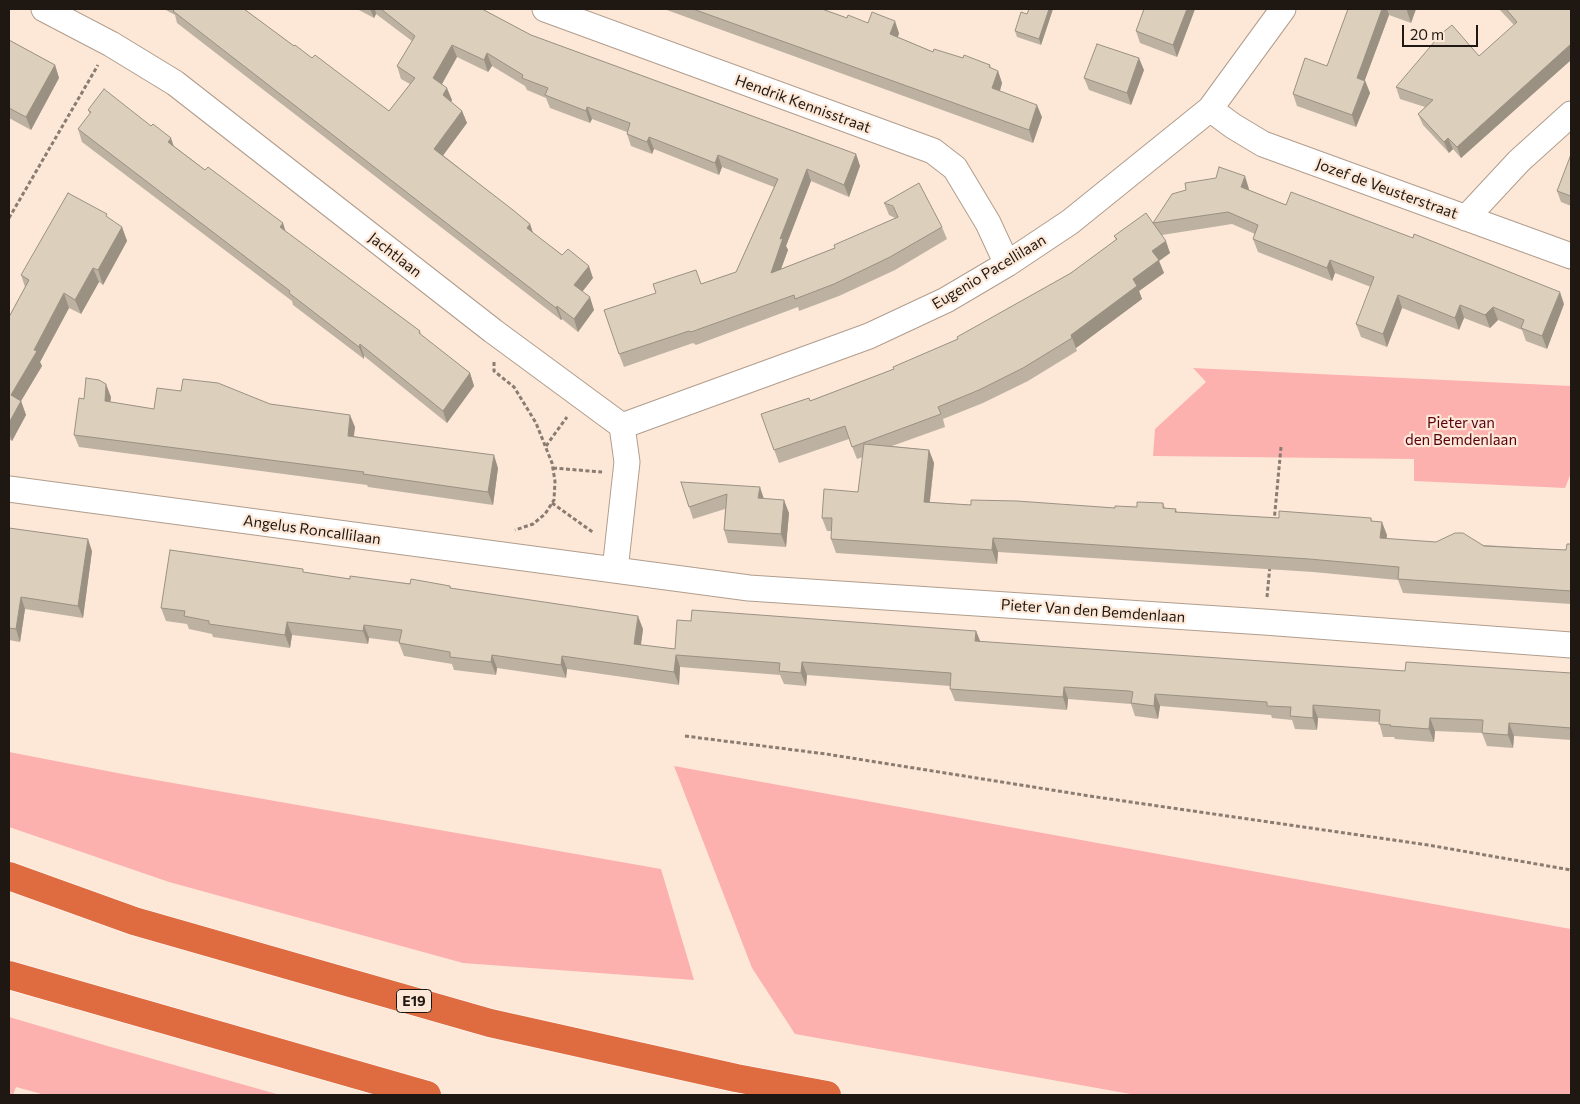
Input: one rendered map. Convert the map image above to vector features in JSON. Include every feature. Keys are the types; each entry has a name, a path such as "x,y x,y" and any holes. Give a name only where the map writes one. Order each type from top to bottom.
{"highway":[{"name":"E19","path":"9,876 134,921 490,1023 736,1078 827,1095"},
{"path":"9,976 427,1095"}],"street":[{"name":"Jachtlaan","path":"44,9 111,44 175,83 494,332 622,426"},
{"name":"Hendrik Kennisstraat","path":"545,9 932,151 955,168 988,223 1007,264"},
{"name":"Eugenio Pacellilaan","path":"622,426 869,336 946,300 1007,264 1070,222 1210,109 1283,9"},
{"name":"Jozef de Veusterstraat","path":"1210,109 1233,126 1263,144 1571,256"},
{"path":"1466,218 1519,161 1571,114"},
{"path":"617,560 627,462 622,426"},
{"name":"Angelus Roncallilaan","path":"9,490 617,560"},
{"name":"Pieter Van den Bemdenlaan","path":"617,560 749,588 1264,622 1571,645"}],"path":[{"path":"9,218 111,44"},
{"path":"494,332 494,370 514,387 522,399 545,447 555,481 552,502 545,514 533,524 509,530"},
{"path":"545,447 582,396"},
{"path":"1274,525 1281,447"},
{"path":"552,468 626,474"},
{"path":"552,502 617,560"},
{"path":"1264,622 1270,564"},
{"path":"686,736 826,754 1096,797 1428,845 1571,870"}],"green space":[{"name":"Pieter van den Bemdenlaan","path":"1193,368 1571,386 1571,473 1565,488 1414,481 1414,459 1153,456 1155,429 1206,382"},
{"path":"9,752 133,776 661,869 694,980 463,963 169,882 9,827"},
{"path":"674,766 1571,929 1571,1095 1136,1095 795,1034 752,968"},
{"path":"9,1017 280,1095 45,1095 16,1087 13,1095 9,1095"}],"building":[{"path":"175,9 244,9 312,58 315,55 389,111 415,78 397,66 415,36 381,9 482,9 531,35 856,154 844,185 807,169 780,239 783,238 771,273 835,248 834,245 898,217 893,206 884,203 919,183 942,227 890,257 834,284 795,299 794,295 691,332 689,331 619,354 604,310 656,293 653,284 696,270 701,284 736,272 778,179 718,155 715,163 649,137 647,142 627,134 630,123 587,107 586,111 545,95 548,88 522,78 523,75 487,53 484,60 452,45 433,78 447,88 443,95 462,111 434,149 530,224 527,228 562,255 568,249 589,266 574,285 590,297 574,319 557,306 556,308 173,11"},
{"path":"693,9 822,9 847,18 848,15 868,23 872,12 895,21 890,34 933,52 934,49 963,58 964,55 990,65 989,67 998,71 992,88 1037,105 1029,130"},
{"path":"1029,9 1049,9 1039,39 1015,31 1021,12 1027,14"},
{"path":"1144,9 1187,9 1173,45 1136,31"},
{"path":"1348,9 1382,9 1357,78 1365,81 1352,115 1293,94 1305,58 1327,66"},
{"path":"1506,9 1571,9 1571,44 1457,147 1448,138 1444,142 1418,114 1433,100 1396,87 1441,34 1452,25 1479,56 1517,22"},
{"path":"9,40 55,65 26,117 9,108"},
{"path":"1097,44 1139,58 1127,93 1084,78"},
{"path":"104,89 151,126 153,124 171,138 168,142 205,170 208,167 283,223 280,227 420,331 419,333 470,373 443,411 360,344 359,347 289,293 290,291 78,129 91,112 88,110"},
{"path":"1571,158 1571,196 1557,191"},
{"path":"1219,167 1245,176 1241,187 1286,205 1291,192 1413,238 1414,234 1560,292 1542,336 1521,328 1524,320 1493,307 1485,315 1460,305 1455,318 1398,295 1383,334 1356,324 1374,277 1330,260 1327,268 1253,239 1258,225 1228,212 1153,223 1172,194 1186,190 1185,183 1216,178"},
{"path":"68,193 107,214 106,216 122,227 98,270 93,268 75,300 64,293 34,350 37,351 11,395 21,401 9,423 9,317 29,280 21,275"},
{"path":"1146,213 1166,241 1152,251 1159,260 1133,279 1137,286 1071,335 1072,338 1023,368 979,390 938,407 941,414 852,447 845,426 774,450 761,414 809,398 810,401 894,369 893,367 958,339 957,337 1071,273 1117,239 1114,236"},
{"path":"86,378 99,380 106,384 105,401 154,409 157,388 181,391 183,379 218,383 270,404 350,415 348,436 494,455 488,492 363,474 364,472 74,435 79,398 84,399"},
{"path":"864,444 929,450 924,502 971,505 971,500 1017,501 1115,508 1115,506 1137,507 1137,502 1163,503 1163,508 1176,509 1175,512 1279,518 1279,511 1371,518 1371,521 1382,522 1380,538 1436,542 1455,533 1463,533 1484,546 1566,550 1567,544 1571,544 1571,591 1398,579 1399,567 1309,559 993,538 992,550 831,539 832,518 822,518 824,489 858,492"},
{"path":"681,482 760,487 758,498 784,500 781,534 724,530 727,494 689,507"},
{"path":"9,528 88,539 78,606 21,597 16,629 9,628"},
{"path":"170,550 303,569 303,572 350,579 350,576 410,584 411,579 450,586 450,588 638,616 634,644 675,649 677,620 691,621 692,610 976,631 975,641 1405,671 1406,662 1571,673 1571,728 1509,723 1508,735 1482,733 1483,720 1430,718 1429,729 1379,724 1380,710 1313,705 1313,718 1290,716 1291,707 1267,706 1267,702 1155,694 1154,706 1131,703 1133,692 1129,691 1064,687 1063,697 950,689 951,673 802,662 801,673 779,671 780,663 676,655 674,672 562,656 561,665 492,655 491,662 450,657 450,652 399,643 402,630 364,625 363,631 287,622 285,635 209,624 209,621 184,616 185,611 161,608"}]}
